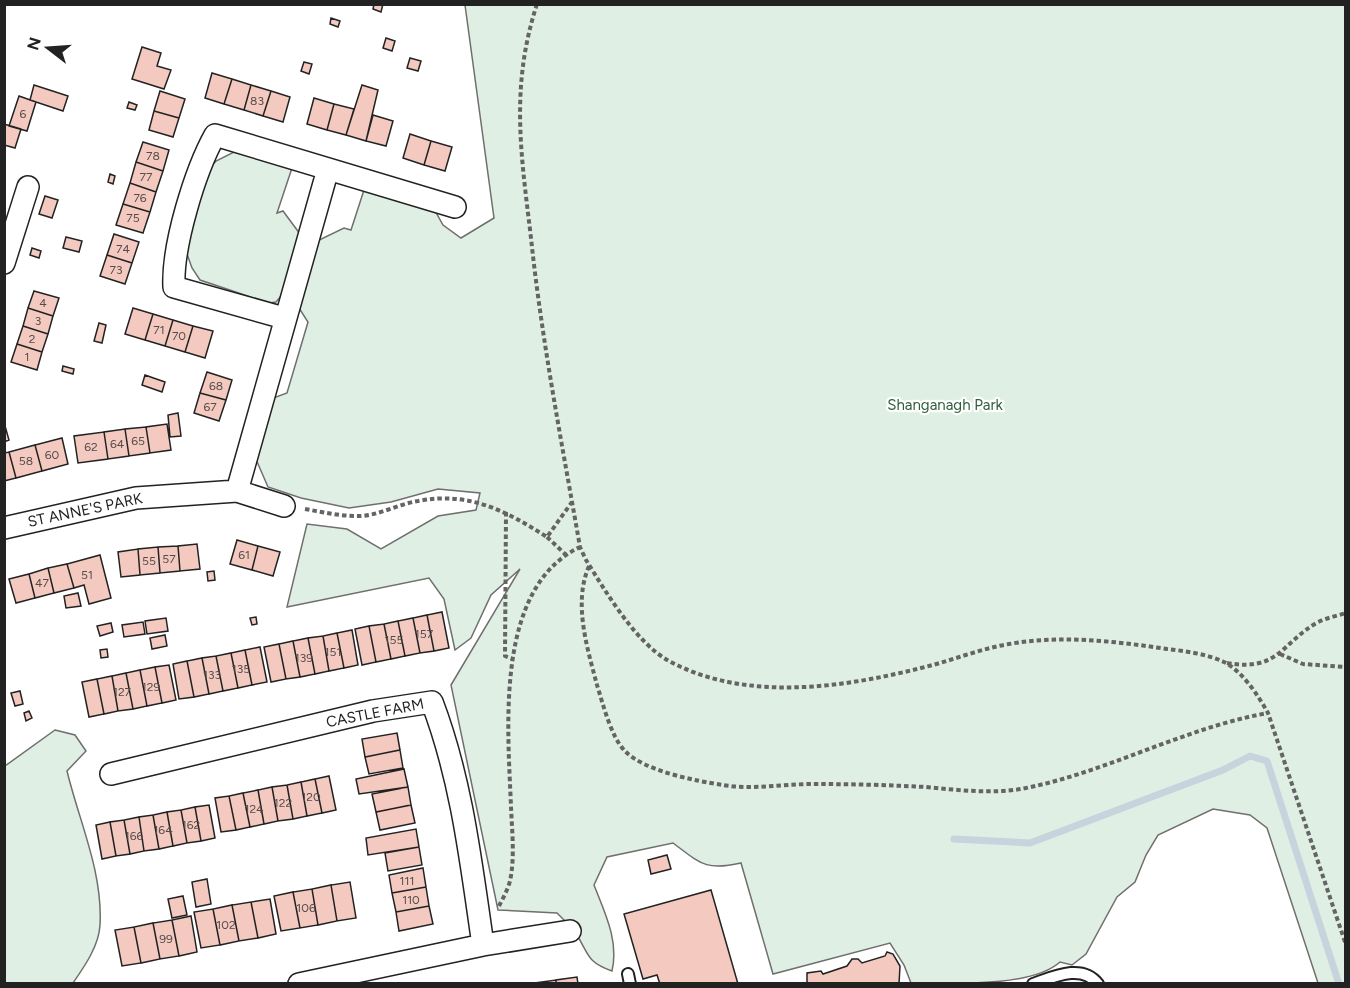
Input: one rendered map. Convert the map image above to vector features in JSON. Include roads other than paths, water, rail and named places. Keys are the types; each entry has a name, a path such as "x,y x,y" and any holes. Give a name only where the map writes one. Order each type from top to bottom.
{"street":[{"path":"284,318 174,287 173,267 201,161 215,135 455,207"},
{"path":"237,491 284,318 328,169"},
{"path":"4,263 28,187"},
{"name":"ST ANNE'S PARK","path":"4,528 136,498 237,491 284,506"},
{"name":"CASTLE FARM","path":"111,774 373,711 432,702 443,730 463,806 483,945"},
{"path":"299,984 483,945 570,932"}],"lane":[{"path":"1033,984 1070,972 1093,977 1098,984"}],"waterway":[{"path":"954,839 1030,843 1223,770 1250,756 1267,761 1339,984"}],"park label":[{"name":"Shanganagh Park","path":"945,405"}]}
